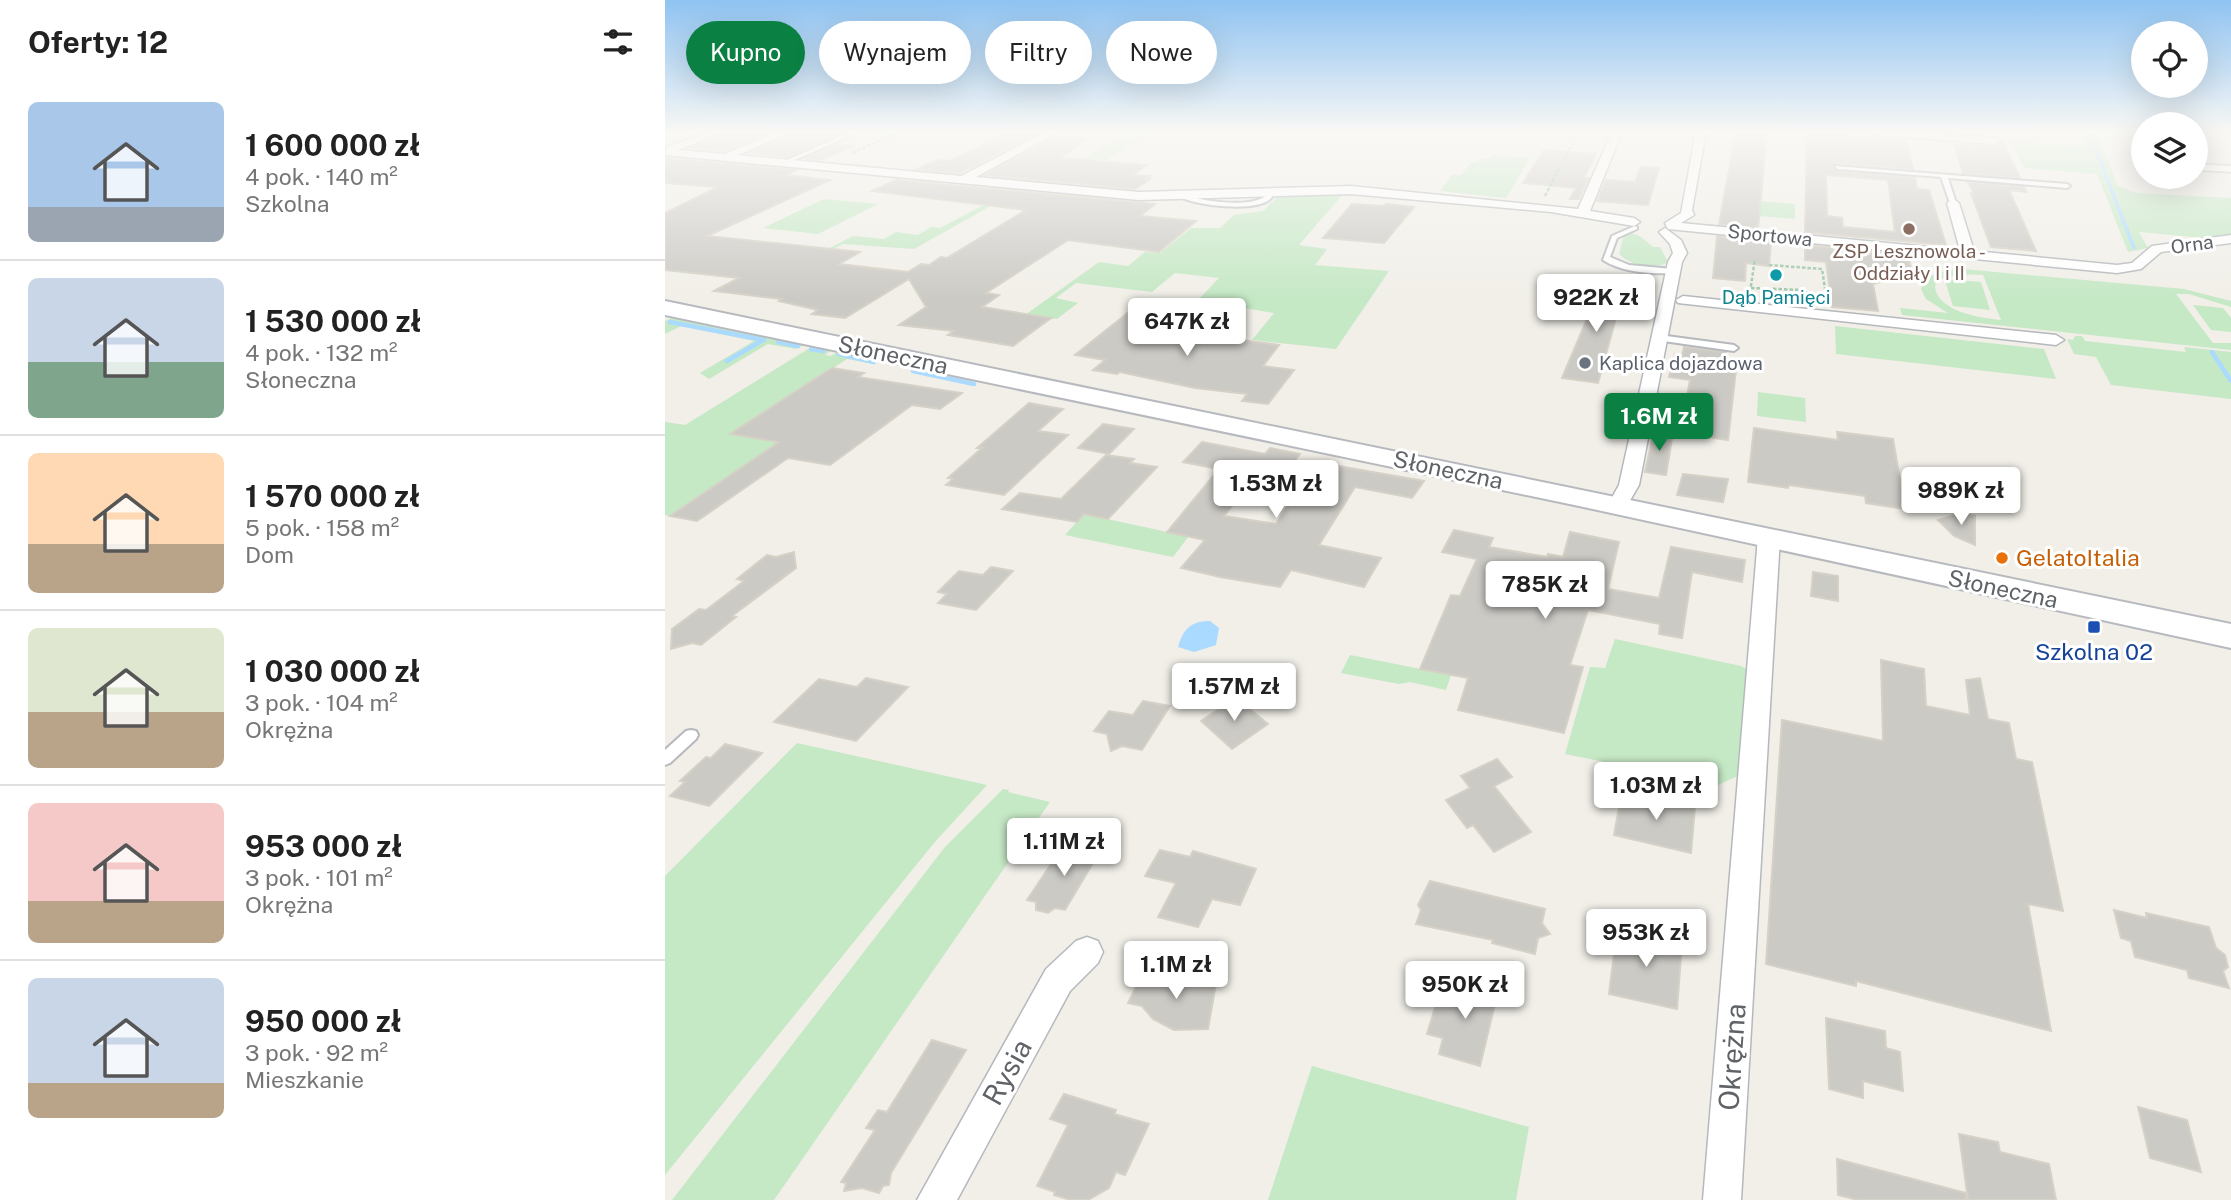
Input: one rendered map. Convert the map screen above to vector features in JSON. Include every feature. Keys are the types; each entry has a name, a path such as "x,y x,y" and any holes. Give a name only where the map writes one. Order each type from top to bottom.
{"main road":[{"name":"Słoneczna","path":"665,308 1618,505 2231,636"}],"street":[{"path":"1051,188 1128,195 1213,198 1273,191 1351,190 1584,209 1653,225 1674,266 1629,485 1618,505"},
{"path":"1584,209 1593,188"},
{"path":"1551,208 1653,225 1684,219 1688,215 1686,210 1690,188"},
{"path":"1952,203 1968,255"},
{"name":"Sportowa","path":"1653,225 2117,269"},
{"name":"Orna","path":"2117,269 2136,266 2157,249 2231,239"},
{"path":"1683,300 2056,340"},
{"name":"Okrężna","path":"1722,1200 1769,537"},
{"name":"Rysia","path":"936,1200 1058,980 1087,952"}],"lane":[{"path":"1948,188 1952,203"},
{"path":"1653,225 1614,237 1606,258 1625,266 1674,266"},
{"path":"1658,338 1734,348"},
{"path":"665,759 691,735"}],"path":[{"path":"1545,196 1549,188"},
{"path":"1740,292 1751,292 1755,261 1760,264"},
{"path":"1769,265 1822,270 1826,295"},
{"path":"1751,288 1802,290 1810,294 1799,296 1790,291"}],"green space":[{"path":"1442,188 1512,188 1506,198 1440,191"},
{"path":"2103,188 2124,188 2136,193 2231,198 2231,234 2204,238 2139,232 2148,248 2128,252"},
{"path":"1014,189 1021,189 914,249 843,244 826,250 853,236 884,239 896,232 918,235 931,227 940,228"},
{"path":"1344,193 1299,245 1327,249 1315,265 1389,271 1336,349 1252,340 1274,313 1198,300 1219,278 1175,273 1152,292 1076,283 1056,298 1078,303 1057,319 1025,315 1099,262 1128,266 1145,252 1160,253 1191,228 1220,228 1234,215 1263,211 1280,194"},
{"path":"824,199 878,204 818,234 763,228"},
{"path":"1749,200 1795,204 1795,219 1747,215"},
{"path":"1628,232 1640,236 1653,247 1660,247 1668,262 1649,266 1624,258 1619,254 1624,235"},
{"path":"1962,269 2184,289 2231,301 2231,307 2189,294 2176,294 2213,343 2231,343 2231,350 1902,315 1900,308 1948,313 1926,299 1921,289 1932,275","holes":["1958,274 1983,275 2001,320 1962,312 1952,308 1938,296 1936,282 1944,278 1953,306 1990,310 1981,282 1945,279"]},
{"path":"2193,305 2223,308 2231,318 2231,332 2211,330"},
{"path":"672,318 804,345 796,349 768,344 709,379 700,373 754,341 681,326 665,334 665,321"},
{"path":"1835,326 2044,349 2056,379 1836,354"},
{"path":"2075,336 2082,336 2085,341 2186,352 2184,347 2231,352 2231,399 2111,385 2096,357 2074,354 2067,339 2073,340"},
{"path":"813,346 831,350 825,355 831,356 839,351 880,360 874,364 847,359 731,434 779,443 670,516 665,515 665,422 685,425"},
{"path":"1758,392 1805,398 1806,422 1757,416"},
{"path":"1084,514 1172,533 1200,521 1173,557 1065,535"},
{"path":"1615,639 1741,666 1749,671 1740,775 1718,785 1565,754 1590,667 1605,668"},
{"path":"1350,655 1451,675 1446,690 1410,682 1399,684 1341,673"},
{"path":"797,743 987,785 934,843 665,1175 665,876"},
{"path":"1003,789 1050,802 774,1200 672,1200 945,847"},
{"path":"1312,1066 1529,1127 1516,1200 1268,1200"}],"water":[{"path":"1210,621 1219,628 1216,645 1194,652 1178,647 1182,635 1189,627"}],"building":[{"path":"716,188 812,188 707,236 860,252 839,264 908,272 921,264 929,265 941,257 947,258 1026,210 872,191 879,188 982,188 1155,204 1140,216 1196,221 1159,252 1068,240 986,293 999,295 982,307 1051,318 1013,346 948,335 954,331 899,325 926,307 909,279 845,318 812,314 818,310 779,301 782,299 714,291 739,278 665,270 665,213"},
{"path":"1576,188 1584,188 1579,199 1570,199"},
{"path":"1603,188 1653,188 1648,205 1597,201"},
{"path":"1726,188 1762,188 1758,228 1719,224"},
{"path":"1806,188 1826,188 1827,216 1842,218 1843,227 1895,232 1889,188 1929,190 1946,245 1805,232"},
{"path":"1971,188 2025,188 2027,192 2009,190 2036,251 1991,247 1971,193 1974,194"},
{"path":"1352,204 1414,207 1384,243 1323,238"},
{"path":"1717,236 1771,242 1769,266 1746,263 1745,281 1713,278"},
{"path":"1805,245 1908,255 1912,272 1888,269 1890,279 1873,284 1878,311 1832,307 1826,262 1805,260"},
{"path":"1612,276 1626,282 1598,383 1562,378 1604,279"},
{"path":"1130,311 1180,317 1166,330 1279,345 1263,366 1294,370 1268,404 1242,401 1247,394 1195,388 1120,372 1117,374 1093,370 1105,360 1075,355"},
{"path":"1684,347 1726,352 1725,360 1737,361 1728,440 1680,433 1690,380 1669,377 1675,354 1682,355"},
{"path":"832,368 864,373 858,377 962,393 940,409 912,405 830,465 788,458 697,521 670,516 779,442 730,434"},
{"path":"1029,403 1063,409 1038,431 1068,435 1004,495 946,485 953,479 948,478 982,448 977,448"},
{"path":"1103,424 1134,429 1109,454 1078,448"},
{"path":"1754,428 1838,440 1837,432 1893,439 1905,509 1866,503 1865,496 1748,482"},
{"path":"1654,430 1673,432 1666,475 1645,472"},
{"path":"1202,442 1265,454 1270,448 1300,454 1284,475 1260,471 1224,516 1276,524 1310,473 1336,477 1338,466 1424,481 1412,498 1355,487 1319,545 1381,558 1364,587 1291,570 1280,587 1220,577 1181,568 1205,540 1167,532 1219,469 1183,462"},
{"path":"1106,455 1134,459 1130,463 1157,467 1108,519 1084,514 1077,522 1002,509 1020,493 1061,499"},
{"path":"1683,474 1728,479 1723,502 1677,495"},
{"path":"1959,514 1975,516 1975,545 1954,536 1938,520"},
{"path":"1454,530 1493,538 1489,547 1547,557 1548,554 1563,557 1570,532 1619,542 1608,589 1659,598 1671,547 1745,560 1742,582 1692,572 1682,638 1659,634 1660,624 1588,610 1570,665 1583,667 1564,733 1458,710 1468,678 1420,669 1451,595 1460,596 1477,559 1442,552"},
{"path":"794,552 796,568 732,616 736,617 701,645 692,643 671,649 672,629 699,609 706,610 744,581 737,579 767,555 776,557"},
{"path":"991,567 1013,571 976,610 938,603 947,594 938,592 959,571 983,575"},
{"path":"1813,572 1838,576 1838,601 1811,596"},
{"path":"1881,660 1924,669 1926,706 1970,715 1966,680 1980,678 1988,719 2009,723 2016,759 2032,762 2063,911 2028,904 2051,1031 1856,981 1856,986 1766,964 1782,720 1883,741"},
{"path":"866,678 908,687 856,741 774,722 819,679 857,687"},
{"path":"1236,698 1268,724 1232,749 1201,721"},
{"path":"1143,701 1170,706 1142,750 1122,746 1111,751 1107,734 1094,731 1109,711 1133,715"},
{"path":"725,744 762,753 709,806 670,796 685,782 680,781"},
{"path":"1497,759 1512,777 1494,786 1531,832 1494,852 1473,825 1467,828 1446,800 1470,788 1461,776"},
{"path":"1622,791 1695,807 1691,853 1614,835"},
{"path":"1071,841 1100,847 1065,910 1055,908 1048,913 1036,910 1036,902 1027,900 1057,855 1062,856"},
{"path":"1160,850 1190,857 1193,851 1256,869 1240,905 1212,899 1198,927 1158,917 1176,883 1145,876"},
{"path":"1430,881 1545,909 1542,923 1550,934 1538,938 1535,954 1492,943 1493,940 1416,924 1421,910 1418,905"},
{"path":"2114,910 2147,918 2146,913 2209,927 2216,948 2225,955 2228,967 2223,971 2229,988 2189,978 2187,970 2135,957 2131,941 2121,938"},
{"path":"1617,929 1682,943 1677,1009 1609,994"},
{"path":"1144,971 1173,979 1217,978 1208,1029 1174,1030 1153,1019 1142,1006 1128,1003"},
{"path":"1460,976 1495,985 1491,1003 1495,1004 1480,1066 1439,1054 1443,1038 1427,1034 1436,1004 1447,1007 1451,992 1455,993"},
{"path":"1826,1018 1885,1031 1886,1048 1900,1052 1903,1091 1863,1081 1863,1098 1829,1089"},
{"path":"932,1040 966,1050 891,1173 889,1185 883,1186 879,1193 862,1188 844,1191 846,1183 841,1182 875,1130 866,1128 878,1110 887,1112"},
{"path":"1064,1094 1116,1110 1114,1114 1149,1124 1125,1175 1116,1172 1109,1188 1088,1200 1071,1200 1037,1186 1068,1125 1050,1119"},
{"path":"2138,1107 2187,1120 2201,1172 2150,1158"},
{"path":"1959,1134 1998,1142 2000,1152 2049,1164 2056,1200 1968,1200"},
{"path":"1837,1159 1966,1193 1966,1200 1858,1200 1838,1195"}],"waterway":[{"path":"2111,188 2134,248"},
{"path":"670,322 764,340"},
{"path":"727,361 763,340"},
{"path":"778,342 798,346"},
{"path":"811,349 823,351"},
{"path":"2212,352 2231,381"},
{"path":"839,354 874,362"},
{"path":"913,371 974,384"}],"place":[{"name":"ZSP Lesznowola - Oddziały I i II","path":"1909,229"},
{"name":"Dąb Pamięci","path":"1776,275"},
{"name":"Kaplica dojazdowa","path":"1585,363"},
{"name":"GelatoItalia","path":"2002,558"},
{"name":"Szkolna 02","path":"2094,627"}]}
